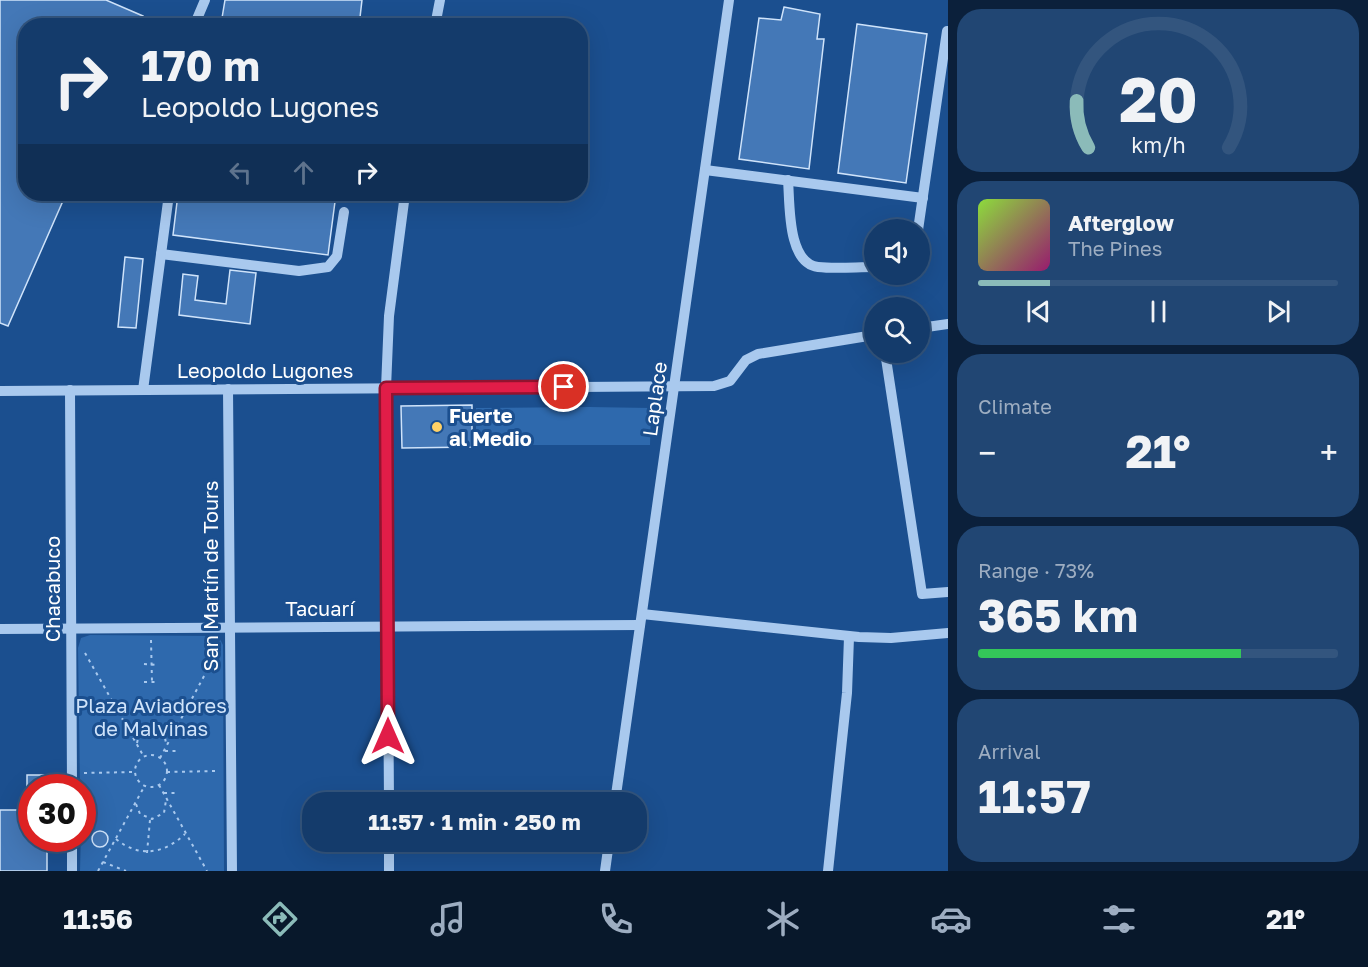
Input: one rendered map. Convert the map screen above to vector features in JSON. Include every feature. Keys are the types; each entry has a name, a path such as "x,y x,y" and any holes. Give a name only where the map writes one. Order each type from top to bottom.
{"street":[{"path":"197,18 205,0"},
{"path":"437,18 440,0"},
{"name":"Laplace","path":"616,792 729,0"},
{"path":"920,219 947,31"},
{"path":"705,170 923,198"},
{"path":"788,180 794,247 802,259 815,267 864,267"},
{"path":"143,390 168,201"},
{"path":"389,792 386,388 389,316 404,201"},
{"path":"161,254 299,271 328,267 337,256 344,212"},
{"path":"930,327 948,324"},
{"name":"Leopoldo Lugones","path":"0,391 714,386 730,381 746,360 758,354 864,336"},
{"path":"887,363 922,594 948,592"},
{"name":"San Martín de Tours","path":"228,389 232,871"},
{"name":"Chacabuco","path":"69,390 72,773"},
{"name":"Tacuarí","path":"0,629 388,627 641,619 849,637 891,638 948,633"},
{"path":"828,871 847,693 849,637"},
{"path":"72,852 72,871"},
{"path":"389,852 389,871"},
{"path":"605,871 608,852"}],"path":[{"path":"151,628 152,682"},
{"path":"82,648 144,757"},
{"path":"160,758 219,648"},
{"path":"144,664 158,665"},
{"path":"144,682 158,682"},
{"path":"137,745 140,731 153,726 164,733 166,746"},
{"path":"163,751 180,751"},
{"path":"150,755 160,758 167,772 165,778 159,785 145,785 138,779 137,765 144,757 150,755"},
{"path":"167,772 231,771"},
{"path":"72,773 136,772"},
{"path":"98,871 145,785"},
{"path":"159,785 207,871"},
{"path":"163,793 179,793"},
{"path":"136,801 140,814 150,819 157,819 164,813 166,798"},
{"path":"147,853 150,819"},
{"path":"116,839 129,848 147,853 170,846 186,834"},
{"path":"103,862 126,871"}],"green space":[{"path":"476,408 651,408 650,445 476,445"},
{"name":"Plaza Aviadores de Malvinas","path":"90,635 212,636 220,639 223,645 224,871 80,871 80,852 96,852 96,774 80,774 78,648 81,638"}],"building":[{"path":"0,0 106,0 143,16 142,18 18,18 18,201 63,201 8,326 0,323"},
{"path":"225,0 362,0 360,18 222,18"},
{"path":"784,7 820,14 817,39 824,39 809,169 739,159 759,18 781,20"},
{"path":"857,24 927,34 906,183 838,173"},
{"path":"177,201 335,201 328,255 173,235"},
{"path":"125,257 143,259 136,328 118,327"},
{"path":"230,270 256,273 250,324 179,315 183,274 198,276 195,300 226,304"},
{"name":"Fuerte al Medio","path":"472,405 472,447 402,448 401,406"},
{"path":"0,810 18,810 18,852 47,852 47,871 0,871"},
{"path":"103,831 108,836 106,845 96,846 96,832"}],"place":[{"name":"Fuerte al Medio","path":"437,427"}],"route":[{"path":"388,736 386,388 564,387"}]}
